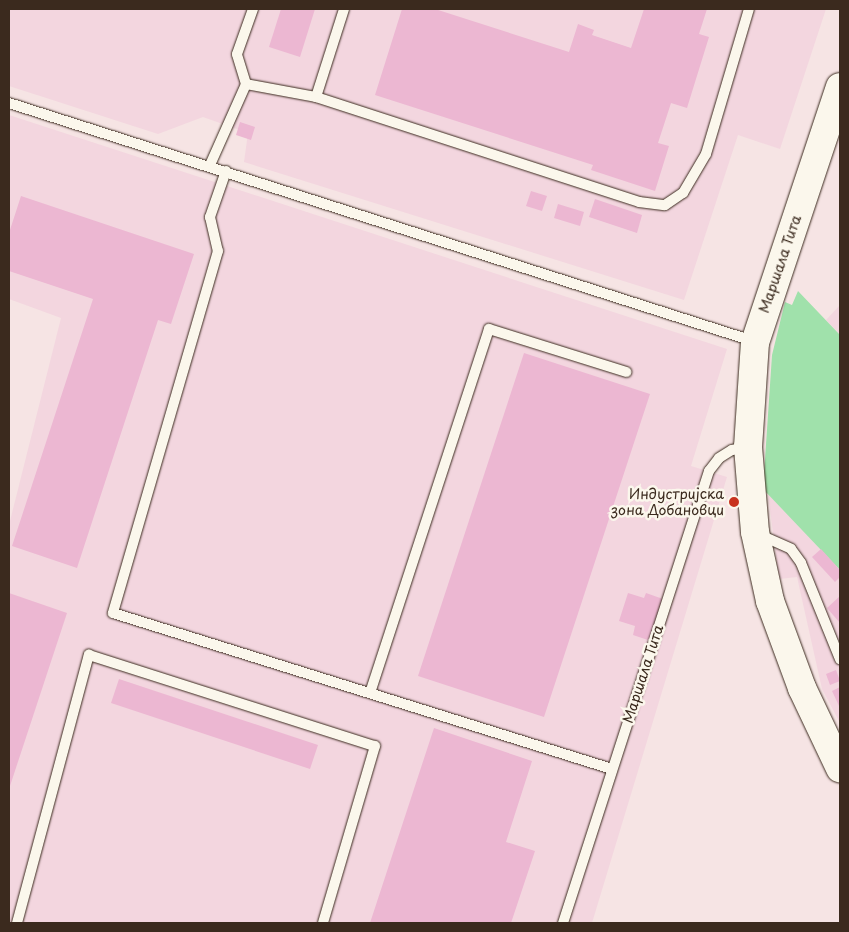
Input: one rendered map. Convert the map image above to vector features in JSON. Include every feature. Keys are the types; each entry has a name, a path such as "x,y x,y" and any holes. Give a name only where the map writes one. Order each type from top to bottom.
{"main road":[{"name":"Маршала Тита","path":"840,87 755,342 748,447 754,532 760,569 785,645 840,768"}],"lane":[{"path":"210,165 246,84 237,54 253,9"},
{"path":"316,97 344,9"},
{"path":"246,84 316,97 639,202 665,205 683,193 706,154 748,9"},
{"path":"9,103 210,165 755,342"},
{"path":"226,171 210,217 218,251 113,613 612,769"},
{"path":"370,694 489,329 626,372"},
{"name":"Маршала Тита","path":"563,923 709,472 719,458 732,450 748,447"},
{"path":"754,532 791,550 801,563 840,659"},
{"path":"17,923 89,655 374,746 323,923"}],"shaded area":[{"path":"9,9 826,9 780,149 738,135 684,300 244,162 248,133 203,117 158,134 9,86"},
{"path":"9,115 727,349 691,466 727,477 592,923 9,923 9,525 61,318 9,299"},
{"path":"840,305 840,335 826,320"},
{"path":"768,494 840,570 840,723 822,689 797,577 779,579"}],"green space":[{"path":"798,291 840,335 840,570 763,489 772,355 785,302 792,305"}],"building":[{"path":"281,9 315,9 300,57 269,47"},
{"path":"402,9 435,9 569,52 578,24 594,30 592,35 631,48 644,9 707,9 699,34 709,37 687,108 671,103 658,143 669,146 655,191 591,170 593,165 375,95"},
{"path":"240,122 255,127 251,140 236,135"},
{"path":"531,191 547,196 542,211 526,206"},
{"path":"21,196 194,254 171,324 158,320 77,568 12,546 93,299 9,271 9,233"},
{"path":"595,199 642,215 637,233 589,217"},
{"path":"558,204 584,212 580,226 554,218"},
{"path":"524,353 650,394 544,717 418,676"},
{"path":"821,549 840,570 840,577 835,582 812,557"},
{"path":"9,593 67,613 9,789"},
{"path":"628,593 644,598 646,593 663,599 651,641 633,635 635,626 619,621"},
{"path":"840,596 840,623 827,608"},
{"path":"836,670 840,681 830,685 826,674"},
{"path":"119,679 318,745 310,769 111,703"},
{"path":"840,687 840,708 832,691"},
{"path":"434,728 532,761 506,842 535,851 511,923 370,923"}],"place":[{"name":"Индустријска зона Добановци","path":"734,502"}]}
